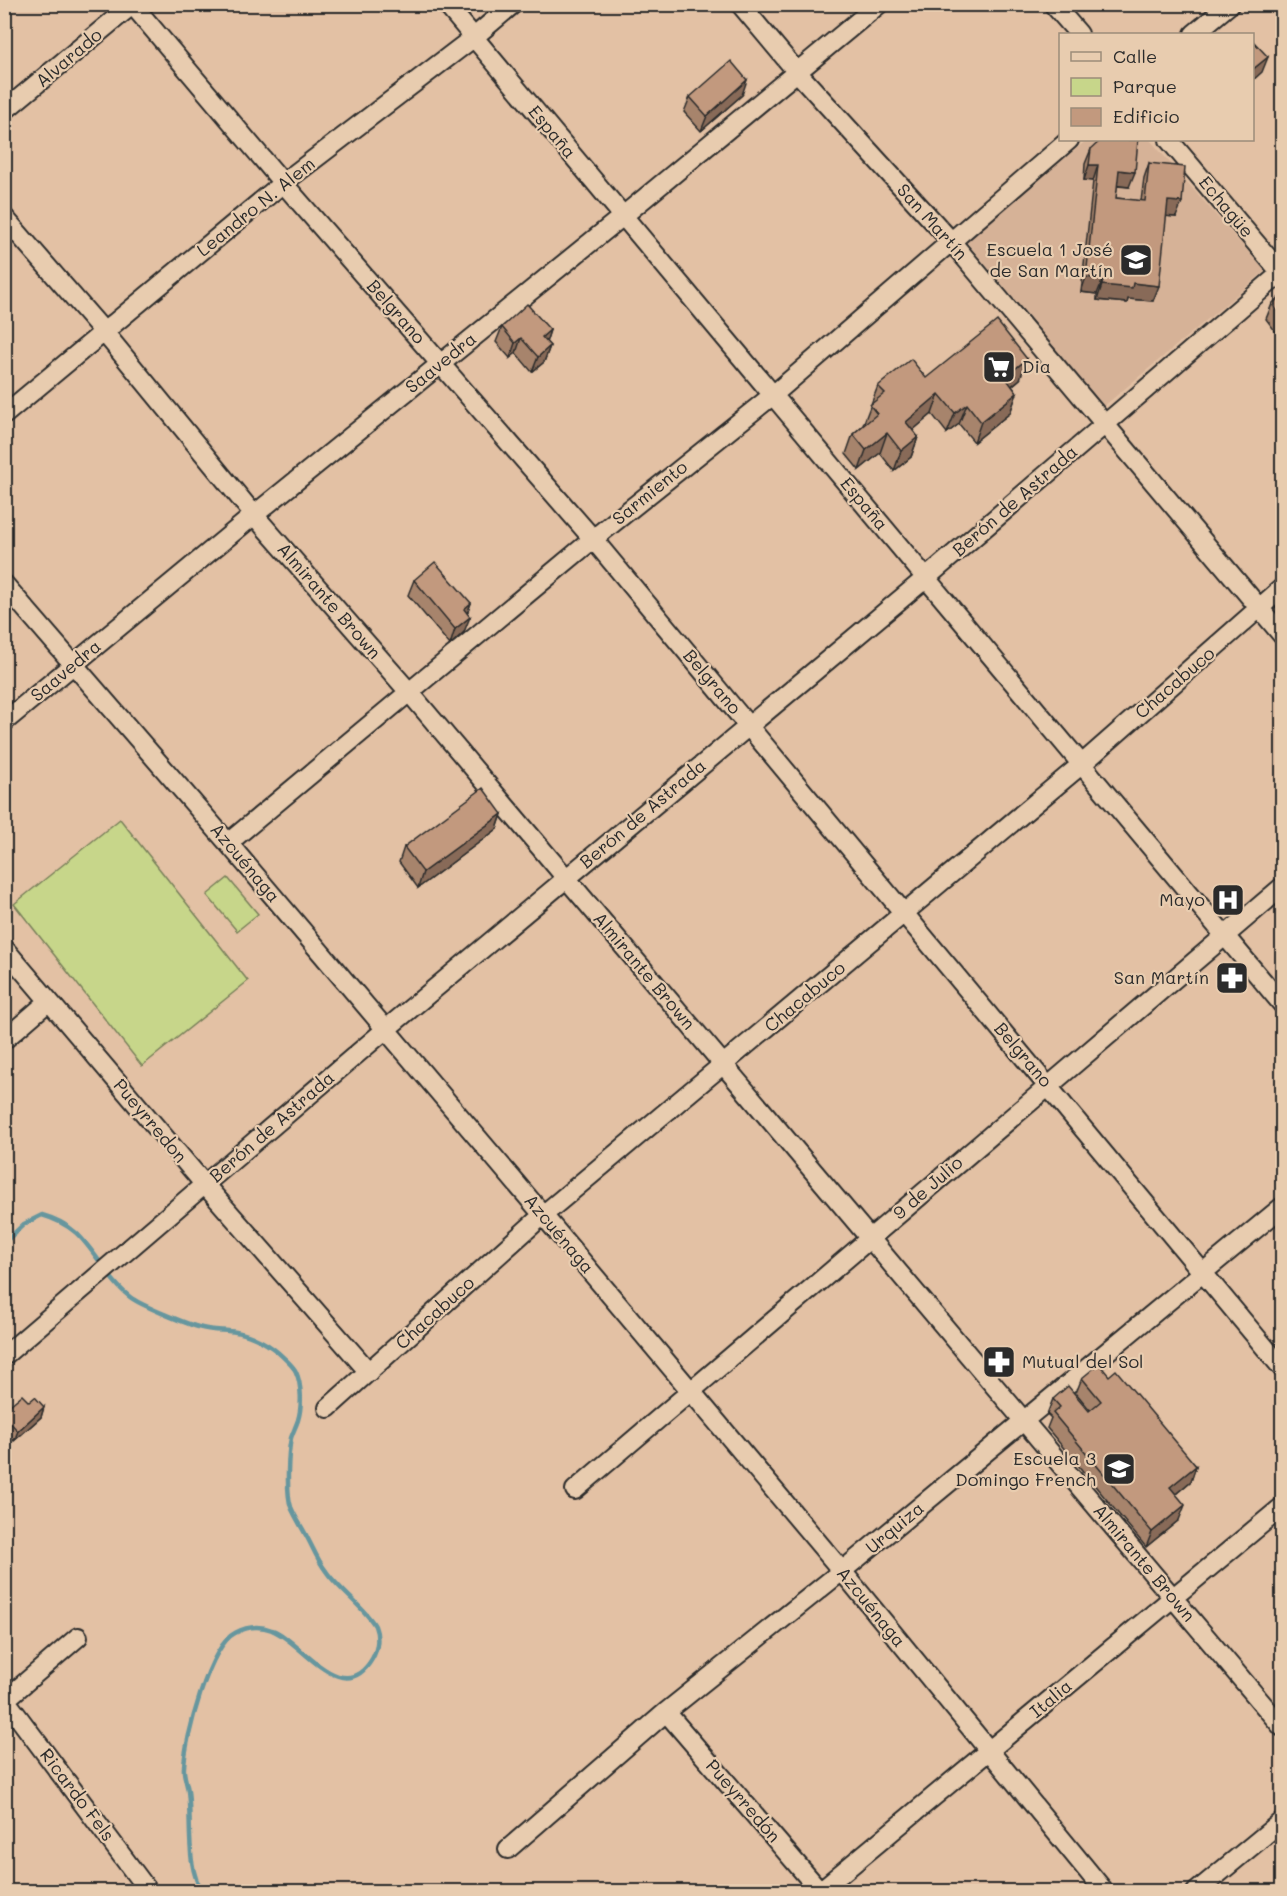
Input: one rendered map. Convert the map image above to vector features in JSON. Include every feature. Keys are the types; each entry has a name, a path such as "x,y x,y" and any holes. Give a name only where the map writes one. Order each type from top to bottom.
{"street":[{"name":"España","path":"446,4 1282,1004"},
{"name":"Leandro N. Alem","path":"4,415 283,183 473,38 513,4"},
{"name":"San Martín","path":"740,4 797,72 950,240 1282,635"},
{"name":"Saavedra","path":"4,722 879,4"},
{"path":"1053,4 1078,33"},
{"path":"1195,33 1230,4"},
{"name":"Alvarado","path":"4,111 132,5"},
{"name":"Belgrano","path":"132,5 283,183 593,539 1282,1368"},
{"name":"Sarmiento","path":"228,843 593,539 773,395 950,240 1068,141"},
{"name":"Echagüe","path":"1170,141 1282,273"},
{"name":"Almirante Brown","path":"4,217 104,332 254,515 410,693 1282,1727"},
{"name":"Berón de Astrada","path":"4,1356 385,1030 926,578 1282,273"},
{"name":"Azcuénaga","path":"4,584 228,843 692,1392 1105,1892"},
{"name":"Chacabuco","path":"328,1408 543,1215 1082,764 1282,588"},
{"name":"9 de Julio","path":"575,1490 1282,887"},
{"name":"Pueyrredon","path":"4,948 205,1185 369,1372"},
{"path":"4,1040 49,1001"},
{"name":"Urquiza","path":"508,1850 666,1712 842,1571 1282,1207"},
{"name":"Italia","path":"820,1891 1282,1507"},
{"path":"5,1700 78,1637"},
{"name":"Ricardo Fels","path":"5,1700 149,1892"},
{"name":"Pueyrredón","path":"666,1712 820,1891"},
{"path":"1196,1892 1282,1821"}],"shaded area":[{"path":"1086,141 1151,141 1265,271 1104,406 966,241"}],"green space":[{"path":"120,819 248,981 142,1066 14,904"},
{"path":"228,878 258,914 237,931 207,895"}],"building":[{"path":"1254,42 1268,57 1254,68"},
{"path":"731,61 747,80 707,116 690,97"},
{"path":"1100,141 1138,141 1135,172 1119,170 1116,198 1145,201 1149,163 1185,167 1182,202 1168,201 1159,286 1133,283 1132,288 1102,285 1103,279 1086,277 1098,165 1089,165 1091,149"},
{"path":"1282,295 1282,317 1272,304"},
{"path":"527,304 550,330 542,337 550,346 538,357 521,338 515,343 502,327"},
{"path":"997,321 1027,359 1005,377 1017,393 981,422 967,404 955,413 939,394 906,422 918,437 901,451 887,433 866,450 853,434 877,414 870,405 885,393 878,386 911,359 926,378"},
{"path":"435,562 471,603 464,609 470,617 455,629 414,580"},
{"path":"483,788 502,814 423,872 404,847"},
{"path":"1099,1364 1109,1376 1116,1370 1196,1466 1170,1487 1185,1505 1152,1532 1053,1413 1060,1407 1053,1399 1068,1386 1089,1411 1101,1401 1082,1378"},
{"path":"22,1395 29,1402 35,1397 44,1407 18,1431 4,1416 4,1410"}],"waterway":[{"path":"4,1243 24,1224 42,1215 70,1228 84,1241 102,1265"},
{"path":"107,1272 124,1292 144,1305 196,1326 210,1330 242,1333 255,1338 273,1348 294,1368 299,1383 301,1403 289,1453 289,1501 323,1567 371,1619 377,1634 377,1647 372,1659 360,1673 348,1677 335,1675 283,1636 267,1628 244,1629 225,1641 216,1655 200,1694 185,1754 184,1773 188,1788 191,1857 197,1882 203,1892"}],"place":[{"name":"Escuela 1 José de San Martín","path":"1136,260"},
{"name":"Dia","path":"999,367"},
{"name":"Mayo","path":"1228,900"},
{"name":"San Martín","path":"1232,978"},
{"name":"Mutual del Sol","path":"999,1362"},
{"name":"Escuela 3 Domingo French","path":"1119,1469"}]}
